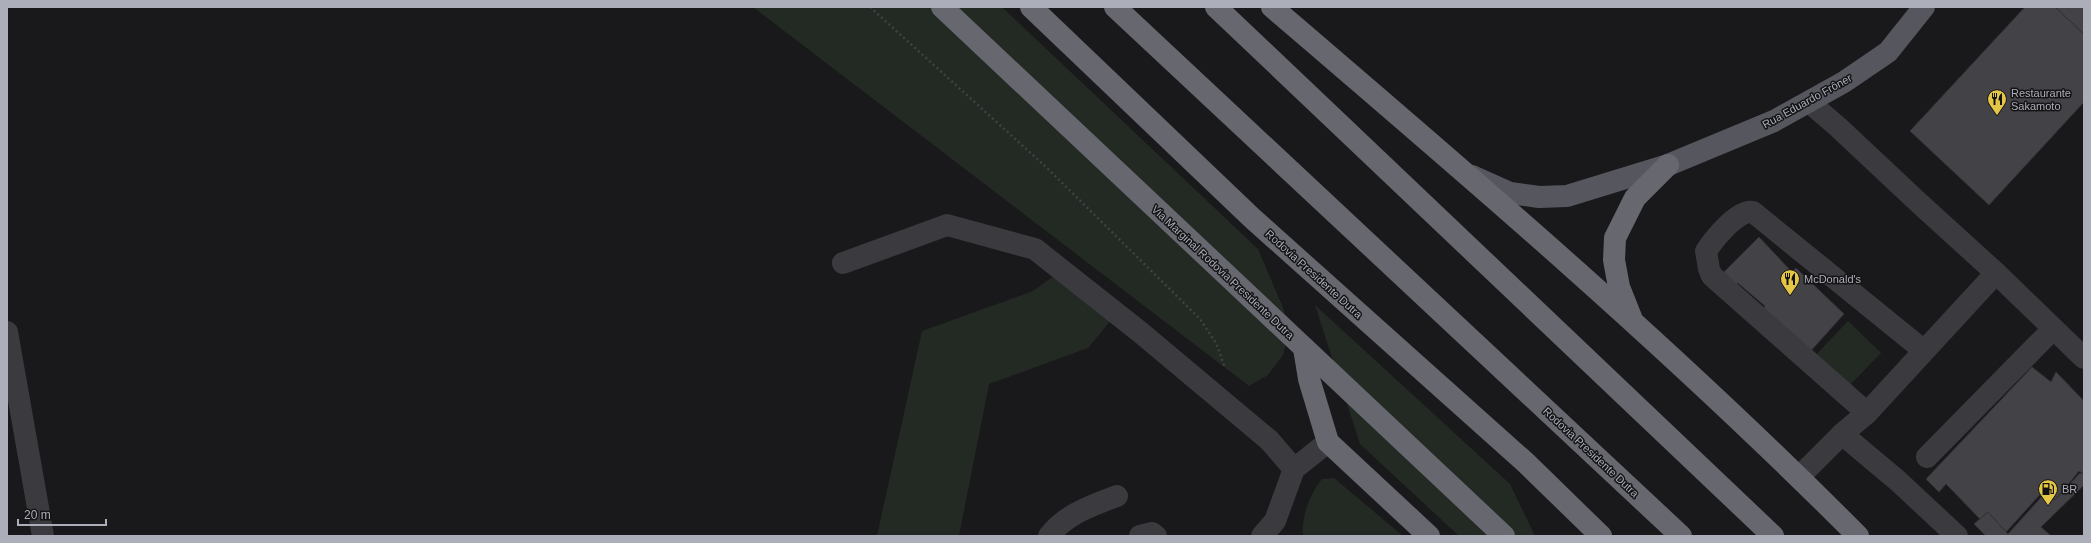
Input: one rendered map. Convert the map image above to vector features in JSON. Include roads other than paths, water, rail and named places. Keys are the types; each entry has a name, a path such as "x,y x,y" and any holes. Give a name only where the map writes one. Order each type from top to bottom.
{"highway":[{"name":"Via Marginal Rodovia Presidente Dutra","path":"942,7 1504,536"},
{"name":"Rodovia Presidente Dutra","path":"1031,7 1252,218 1525,462 1601,536"},
{"name":"Rodovia Presidente Dutra","path":"1115,7 1681,536"},
{"path":"1216,7 1773,536"},
{"path":"1272,7 1466,172 1632,320 1799,477 1858,536"},
{"path":"1632,320 1619,287 1615,267 1616,238 1635,198 1668,165"},
{"path":"1304,348 1309,379 1328,442 1429,536"}],"main road":[{"name":"Rua Eduardo Frôner","path":"1466,172 1510,193 1539,197 1567,196 1668,165 1774,121 1809,102 1888,52 1922,9"}],"lane":[{"path":"1809,102 1996,272 2084,358"},
{"path":"1867,413 1712,276 1709,270 1706,251 1714,240 1742,213 1754,212 1923,350"},
{"path":"843,263 947,226 1035,249 1140,332 1269,440 1294,469"},
{"path":"1799,477 1842,434 1867,413 1923,350 1996,272"},
{"path":"1927,456 2053,329"},
{"path":"7,332 43,536"},
{"path":"1842,434 1898,481 1957,536"},
{"path":"1262,536 1275,521 1294,469 1328,442"},
{"path":"1048,536 1057,525 1076,512 1117,496"},
{"path":"1140,536 1152,533 1156,536"}],"place":[{"name":"Restaurante Sakamoto","path":"1997,116"},
{"name":"McDonald's","path":"1790,296"},
{"name":"BR","path":"2048,506"}]}
